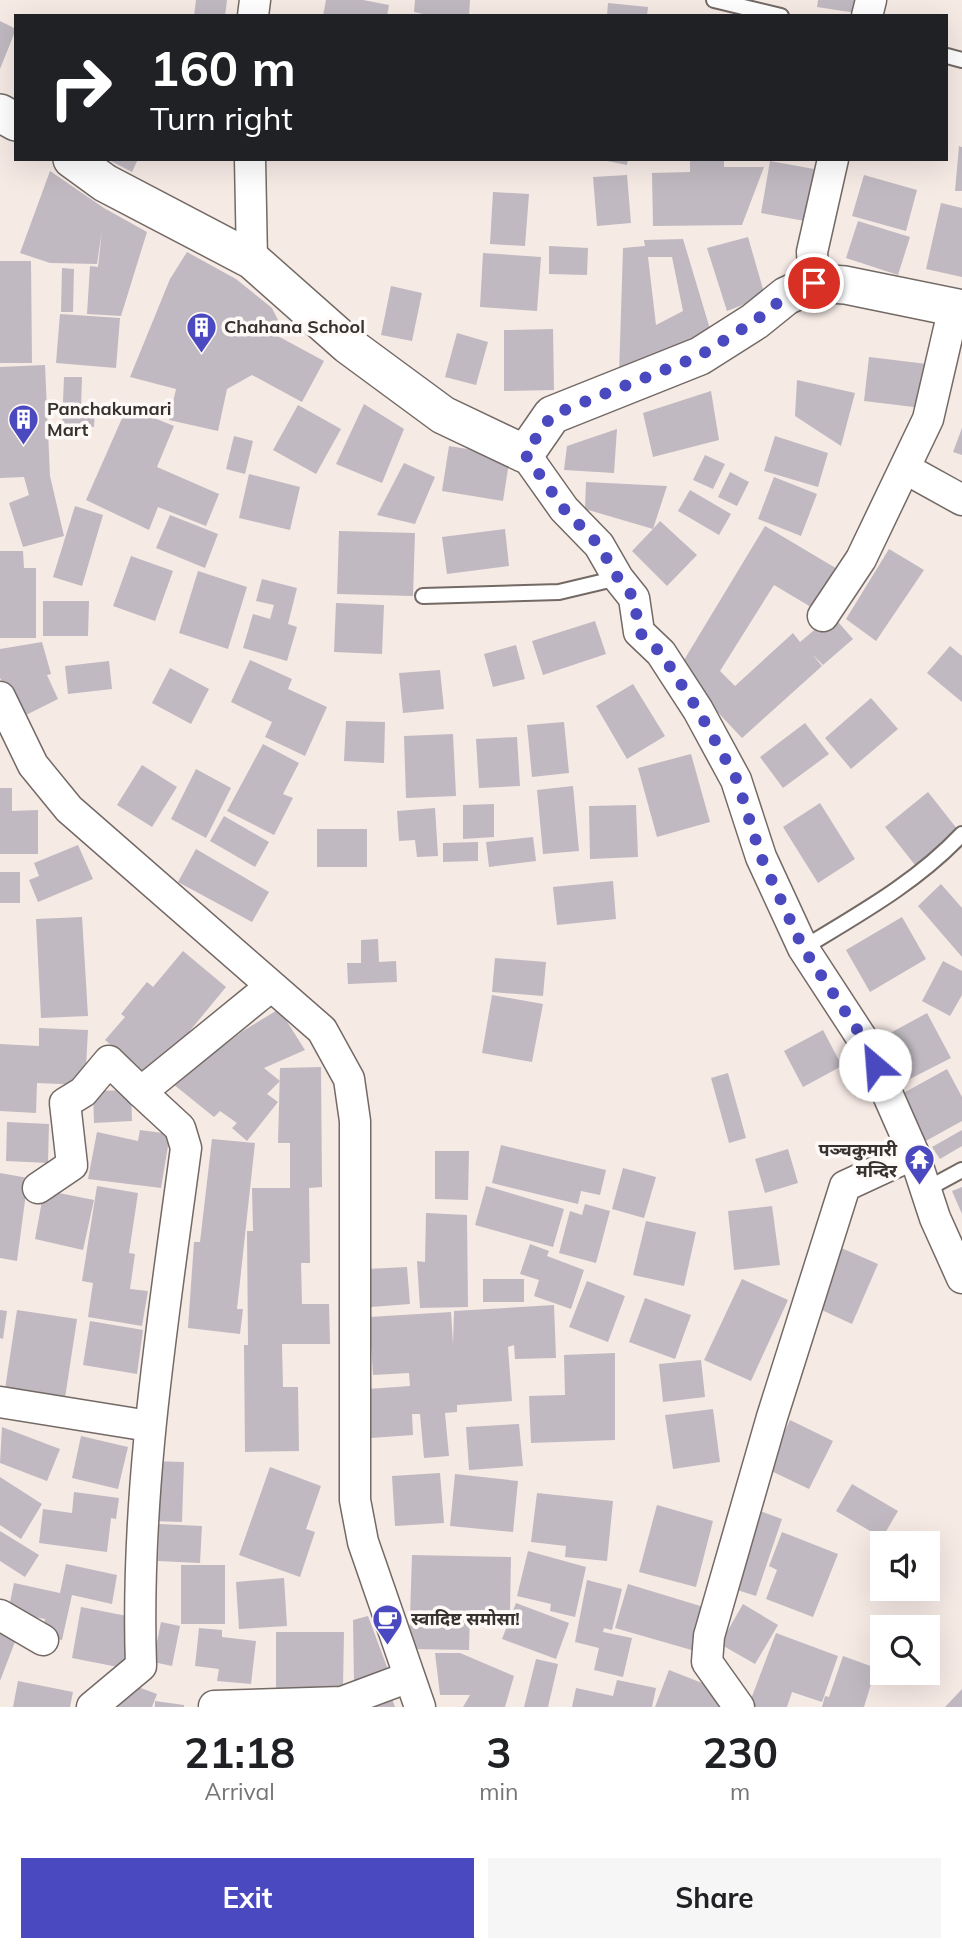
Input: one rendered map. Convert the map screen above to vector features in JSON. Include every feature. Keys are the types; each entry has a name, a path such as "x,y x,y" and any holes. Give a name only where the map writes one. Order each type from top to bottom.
{"street":[{"path":"75,161 105,183 252,260 348,345 443,415 525,454 564,509 599,545 618,578 634,598 639,632 668,664 698,710 737,780 761,857 803,948 866,1043 914,1154 925,1190 962,1278"},
{"path":"250,161 252,260"},
{"path":"814,283 812,252 833,161"},
{"path":"525,454 552,415 699,356 755,321 786,296 814,283 845,285 958,308 928,419 861,559 823,615"},
{"path":"906,469 962,500"},
{"path":"0,697 33,765 69,809 322,1030 349,1079 355,1121 355,1500 363,1542 420,1707"},
{"path":"141,1092 270,987"},
{"path":"38,1188 72,1165 65,1103 83,1091 109,1061 180,1128 186,1149 149,1426 139,1608 141,1666 92,1707"},
{"path":"739,1707 707,1662 709,1636 772,1417 845,1186 914,1154"},
{"path":"0,1402 149,1426"},
{"path":"0,1615 43,1640"},
{"path":"215,1706 342,1702 409,1677"}],"lane":[{"path":"715,0 773,14"},
{"path":"423,596 559,592 618,578"},
{"path":"803,948 896,890 945,852 962,834"},
{"path":"925,1190 962,1170"}],"building":[{"path":"196,0 227,0 225,14 194,14"},
{"path":"326,0 363,0 389,5 387,14 323,14"},
{"path":"415,0 470,0 469,14 414,12"},
{"path":"818,0 865,0 863,14 817,7"},
{"path":"608,3 648,7 647,14 607,14"},
{"path":"0,21 14,28 14,34 0,69"},
{"path":"959,146 962,147 962,191 955,191"},
{"path":"111,161 137,161 132,172"},
{"path":"607,161 628,161 627,165"},
{"path":"690,161 724,161 724,167 764,167 742,225 653,226 652,173 690,172"},
{"path":"770,161 814,169 805,221 761,213"},
{"path":"50,171 104,208 147,232 121,316 87,314 90,266 98,267 102,231 97,264 50,263 20,253"},
{"path":"627,175 631,223 597,226 593,177"},
{"path":"864,175 917,190 906,231 852,216"},
{"path":"493,192 529,194 525,246 490,244"},
{"path":"941,203 962,208 962,277 926,269"},
{"path":"858,221 910,237 898,275 846,258"},
{"path":"748,237 765,296 727,311 707,248"},
{"path":"683,239 710,329 619,375 623,248 645,246 644,240","holes":["648,257 672,257 683,311 656,325"]},
{"path":"549,246 588,248 587,275 549,274"},
{"name":"Chahana School","path":"187,252 236,279 272,308 280,324 274,334 324,361 302,402 252,375 227,389 218,431 169,420 176,389 130,377 170,279"},
{"path":"483,253 541,257 537,311 480,307"},
{"path":"0,261 31,261 32,363 0,363"},
{"path":"62,268 74,269 73,312 61,312"},
{"path":"391,286 422,293 412,341 381,335"},
{"path":"60,314 120,318 116,368 56,363"},
{"path":"553,329 554,390 504,391 504,330"},
{"path":"457,333 488,342 476,385 445,377"},
{"path":"869,357 927,364 922,408 864,401"},
{"path":"45,365 50,476 64,536 23,547 9,503 29,495 24,477 0,478 0,367"},
{"path":"64,377 82,377 81,409 95,409 94,427 62,426"},
{"path":"797,380 855,393 841,446 795,416"},
{"path":"711,391 719,440 653,457 643,413"},
{"path":"364,404 404,429 382,483 336,464"},
{"path":"298,405 341,429 316,474 273,450"},
{"path":"127,407 174,426 157,467 219,494 206,526 158,507 149,530 86,500"},
{"path":"962,428 962,455 953,452"},
{"path":"617,429 614,473 564,470 567,446"},
{"path":"234,436 253,441 245,474 226,469"},
{"path":"775,436 828,453 818,487 764,471"},
{"path":"449,446 510,456 503,501 442,491"},
{"path":"705,455 725,464 713,489 693,480"},
{"path":"404,463 435,477 415,524 377,515"},
{"path":"730,472 749,482 737,506 718,497"},
{"path":"249,474 300,487 290,530 239,518"},
{"path":"774,477 817,494 801,536 758,519"},
{"path":"586,482 667,486 653,529 585,509"},
{"path":"690,490 731,514 719,535 678,511"},
{"path":"75,506 103,515 82,586 53,577"},
{"path":"170,515 218,534 205,568 156,548"},
{"path":"660,521 697,555 667,586 632,551"},
{"path":"765,526 839,570 816,610 774,585 720,671 735,686 793,633 800,642 832,615 853,639 823,665 812,654 822,666 742,738 678,670"},
{"path":"505,529 509,566 447,574 442,537"},
{"path":"339,531 415,533 413,596 337,594"},
{"path":"889,549 924,570 876,641 846,619"},
{"path":"0,551 23,551 24,568 36,568 36,638 0,638"},
{"path":"131,556 173,571 155,621 113,606"},
{"path":"198,571 247,587 228,649 179,633"},
{"path":"262,579 297,588 288,624 297,627 287,661 243,648 253,614 270,619 274,605 256,601"},
{"path":"43,601 89,601 88,636 43,636"},
{"path":"336,603 384,605 382,654 334,652"},
{"path":"595,621 606,654 543,675 532,641"},
{"path":"42,642 51,674 47,675 58,699 24,716 0,678 0,649"},
{"path":"516,645 525,679 493,687 484,654"},
{"path":"950,646 962,656 962,702 927,673"},
{"path":"250,660 292,679 288,689 327,707 305,756 265,737 272,722 231,702"},
{"path":"109,661 112,689 68,694 65,666"},
{"path":"170,668 209,689 191,724 152,703"},
{"path":"440,670 444,709 403,713 399,673"},
{"path":"633,684 665,736 627,759 596,706"},
{"path":"871,698 898,729 851,769 825,738"},
{"path":"346,721 385,722 384,763 344,761"},
{"path":"564,722 569,773 532,777 527,725"},
{"path":"805,723 829,754 783,788 760,757"},
{"path":"453,734 456,796 406,798 404,736"},
{"path":"517,737 520,786 479,788 476,739"},
{"path":"263,744 299,763 283,794 293,798 274,835 227,811"},
{"path":"691,754 710,822 657,837 638,768"},
{"path":"142,765 177,787 152,827 117,805"},
{"path":"196,769 231,788 206,838 171,819"},
{"path":"573,786 579,851 543,854 537,790"},
{"path":"0,788 12,788 12,811 38,810 38,854 0,854"},
{"path":"928,792 958,830 915,865 885,827"},
{"path":"820,803 855,859 818,883 783,827"},
{"path":"494,804 494,837 463,839 463,805"},
{"path":"636,805 638,857 590,859 589,806"},
{"path":"435,808 438,856 417,857 415,840 399,841 397,811"},
{"path":"224,816 269,842 255,867 210,841"},
{"path":"317,829 367,829 367,867 317,867"},
{"path":"533,837 536,861 489,867 486,842"},
{"path":"478,842 478,861 443,862 443,843"},
{"path":"78,845 93,879 38,902 29,880 39,876 34,863"},
{"path":"196,849 269,892 252,922 178,882"},
{"path":"0,872 20,872 20,903 0,903"},
{"path":"613,881 616,919 557,925 553,887"},
{"path":"941,884 962,908 962,957 918,906"},
{"path":"82,917 88,1016 41,1018 36,919"},
{"path":"902,917 926,959 870,992 846,950"},
{"path":"378,939 379,962 396,961 397,982 348,984 347,963 361,963 361,940"},
{"path":"183,951 226,987 151,1078 105,1040 125,1017 121,1014 147,982 153,987"},
{"path":"495,958 546,962 543,996 492,992"},
{"path":"943,961 962,971 962,995 950,1016 922,1001"},
{"path":"492,995 543,1004 532,1062 482,1053"},
{"path":"279,1009 305,1050 264,1068 280,1081 267,1094 278,1102 247,1141 232,1128 237,1123 220,1111 214,1117 173,1084 243,1031"},
{"path":"927,1013 951,1058 906,1081 883,1037"},
{"path":"39,1028 88,1030 85,1085 37,1083 36,1113 0,1111 0,1044 39,1046"},
{"path":"823,1030 842,1066 803,1087 784,1051"},
{"path":"321,1067 322,1187 309,1188 310,1263 301,1263 302,1304 329,1304 330,1344 282,1344 283,1387 298,1387 299,1451 245,1452 247,1231 253,1231 252,1188 290,1188 290,1143 278,1143 280,1068"},
{"path":"947,1069 962,1097 962,1121 924,1142 898,1096"},
{"path":"728,1073 746,1138 729,1143 711,1078"},
{"path":"131,1090 132,1121 94,1123 93,1091"},
{"path":"7,1122 49,1124 48,1163 6,1161"},
{"path":"140,1130 170,1134 161,1188 88,1179 97,1132 138,1141"},
{"path":"962,1130 962,1146 940,1159 932,1147"},
{"path":"212,1139 255,1143 237,1309 243,1309 240,1334 188,1328 194,1242 200,1242"},
{"path":"501,1145 606,1170 600,1195 581,1191 578,1204 492,1183"},
{"path":"788,1149 798,1183 765,1193 755,1159"},
{"path":"435,1151 469,1151 468,1200 435,1199"},
{"path":"623,1168 656,1177 644,1218 612,1209"},
{"path":"0,1173 28,1178 17,1261 0,1258"},
{"path":"97,1186 138,1193 129,1253 135,1254 130,1289 148,1291 142,1326 88,1317 93,1283 82,1281"},
{"path":"486,1186 564,1209 553,1247 475,1225"},
{"path":"962,1187 962,1214 952,1191"},
{"path":"44,1190 94,1200 83,1250 35,1239"},
{"path":"585,1204 610,1211 596,1263 559,1253 570,1211 582,1215"},
{"path":"772,1206 780,1265 734,1270 728,1211"},
{"path":"426,1213 467,1215 468,1307 420,1308 417,1261 425,1262"},
{"path":"646,1221 696,1232 684,1286 633,1275"},
{"path":"530,1244 549,1251 547,1256 584,1270 571,1309 534,1296 539,1280 520,1274"},
{"path":"839,1247 878,1264 852,1324 813,1306"},
{"path":"407,1267 410,1304 371,1307 367,1269"},
{"path":"483,1279 524,1279 524,1302 483,1302"},
{"path":"742,1279 788,1300 751,1381 704,1360"},
{"path":"587,1281 625,1296 608,1342 569,1327"},
{"path":"645,1298 691,1315 675,1359 629,1342"},
{"path":"554,1305 556,1358 515,1359 514,1345 508,1347 512,1401 457,1405 457,1412 445,1413 449,1456 424,1458 420,1414 412,1414 413,1435 371,1438 368,1389 410,1386 409,1373 373,1375 369,1317 451,1312 453,1344 454,1311"},
{"path":"0,1310 7,1311 3,1339 0,1338"},
{"path":"17,1310 77,1319 65,1398 5,1389"},
{"path":"90,1321 143,1330 137,1374 83,1365"},
{"path":"615,1353 615,1440 531,1443 529,1396 565,1395 564,1355"},
{"path":"701,1360 705,1397 663,1402 659,1364"},
{"path":"713,1409 720,1462 673,1469 665,1415"},
{"path":"790,1420 833,1441 809,1489 767,1469"},
{"path":"519,1424 523,1466 469,1470 466,1427"},
{"path":"2,1427 60,1449 47,1481 0,1463"},
{"path":"81,1436 128,1447 118,1489 72,1478"},
{"path":"153,1461 184,1462 182,1522 150,1521"},
{"path":"270,1467 321,1486 306,1529 315,1532 300,1577 239,1555"},
{"path":"440,1473 444,1523 395,1526 392,1476"},
{"path":"455,1474 518,1481 513,1532 450,1526"},
{"path":"0,1477 42,1504 21,1539 0,1525"},
{"path":"852,1484 898,1511 886,1531 870,1531 836,1511"},
{"path":"74,1492 119,1498 116,1519 111,1518 107,1552 39,1543 43,1509 72,1513"},
{"path":"537,1493 613,1501 607,1561 565,1557 566,1546 531,1542"},
{"path":"657,1505 713,1521 696,1587 639,1572"},
{"path":"754,1509 782,1519 756,1596 728,1587"},
{"path":"159,1524 202,1526 200,1563 158,1561"},
{"path":"0,1531 39,1555 25,1577 0,1561"},
{"path":"782,1532 838,1554 813,1617 766,1599 777,1570 769,1566"},
{"path":"528,1551 586,1567 575,1617 550,1611 551,1604 517,1596"},
{"path":"412,1555 511,1557 510,1610 470,1610 469,1650 409,1649"},
{"path":"66,1564 117,1575 112,1604 72,1595 62,1640 42,1636 45,1619 8,1612 14,1583 60,1593"},
{"path":"181,1565 225,1565 225,1624 181,1624"},
{"path":"284,1578 287,1626 239,1629 236,1582"},
{"path":"587,1580 622,1589 612,1630 604,1628 603,1632 632,1638 623,1677 594,1670 599,1648 575,1642"},
{"path":"628,1584 707,1608 695,1651 615,1628"},
{"path":"516,1603 569,1623 556,1659 502,1639"},
{"path":"743,1604 778,1625 755,1664 720,1644"},
{"path":"81,1607 132,1617 123,1668 72,1658"},
{"path":"368,1616 390,1675 354,1682 353,1620"},
{"path":"161,1622 180,1626 172,1666 153,1662"},
{"path":"0,1627 18,1634 0,1681"},
{"path":"199,1628 222,1630 222,1637 256,1641 251,1684 217,1681 219,1669 195,1666"},
{"path":"276,1632 344,1632 343,1687 276,1688"},
{"path":"776,1633 838,1656 822,1702 792,1692 787,1707 748,1707"},
{"path":"435,1653 460,1653 514,1676 505,1707 463,1707 470,1695 440,1695"},
{"path":"843,1656 870,1666 871,1685 864,1707 822,1707 825,1696 829,1697"},
{"path":"536,1659 558,1664 548,1707 524,1707"},
{"path":"669,1670 725,1692 719,1707 655,1707"},
{"path":"617,1680 656,1688 652,1707 572,1707 576,1688 613,1696"},
{"path":"18,1681 73,1692 70,1707 13,1707"},
{"path":"127,1683 157,1694 152,1707 118,1707"},
{"path":"962,1689 962,1707 945,1707"},
{"path":"391,1696 395,1707 364,1707"},
{"path":"155,1701 184,1705 184,1707 155,1707"}],"place":[{"name":"Chahana School","path":"201,354"},
{"name":"Panchakumari Mart","path":"24,446"},
{"name":"पञ्चकुमारी मन्दिर","path":"920,1187"},
{"name":"स्वादिष्ट समोसा!","path":"388,1646"}],"route":[{"path":"814,283 786,296 755,321 699,356 552,415 525,454 564,509 599,545 618,578 634,598 639,632 661,653 698,710 737,780 761,857 803,948 866,1043 875,1065"}]}
